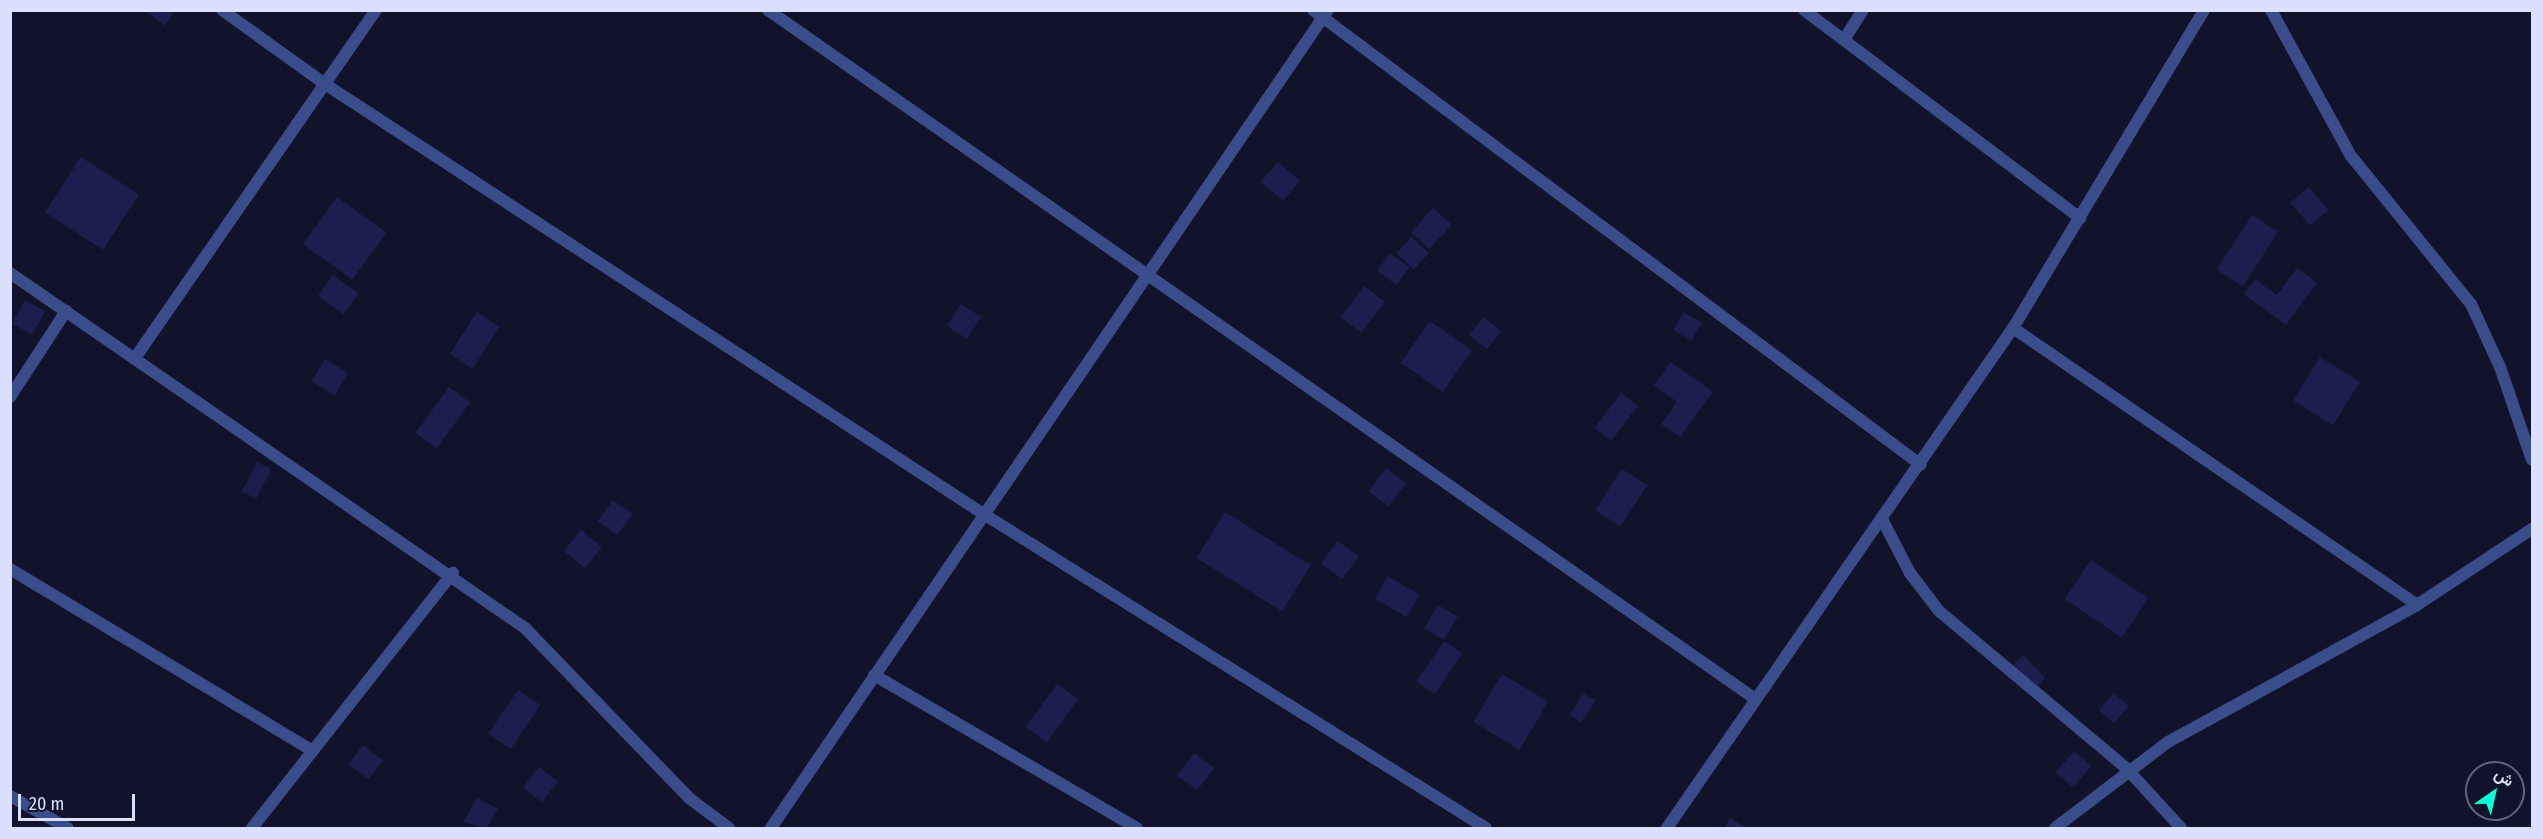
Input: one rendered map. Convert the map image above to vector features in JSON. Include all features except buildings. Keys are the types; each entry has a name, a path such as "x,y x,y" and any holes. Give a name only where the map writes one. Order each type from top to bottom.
{"street":[{"path":"222,10 325,84 982,513 1486,828"},
{"path":"135,358 376,10"},
{"path":"768,10 1143,274 1754,698"},
{"path":"1804,10 2080,218"},
{"path":"1844,40 1863,10"},
{"path":"1667,828 1754,698 1921,465 2013,328 2204,10"},
{"path":"2271,10 2352,156 2471,304 2500,367 2532,460"},
{"path":"771,828 1321,13 1921,465"},
{"path":"10,273 453,573 525,628 689,798 729,828"},
{"path":"10,397 66,311"},
{"path":"2013,328 2417,605"},
{"path":"1882,519 1910,573 1939,611 2127,769 2181,828"},
{"path":"2055,828 2127,769 2417,605 2532,529"},
{"path":"10,569 313,751"},
{"path":"252,828 453,573"},
{"path":"874,675 1137,828"},
{"path":"10,796 68,828"}]}
